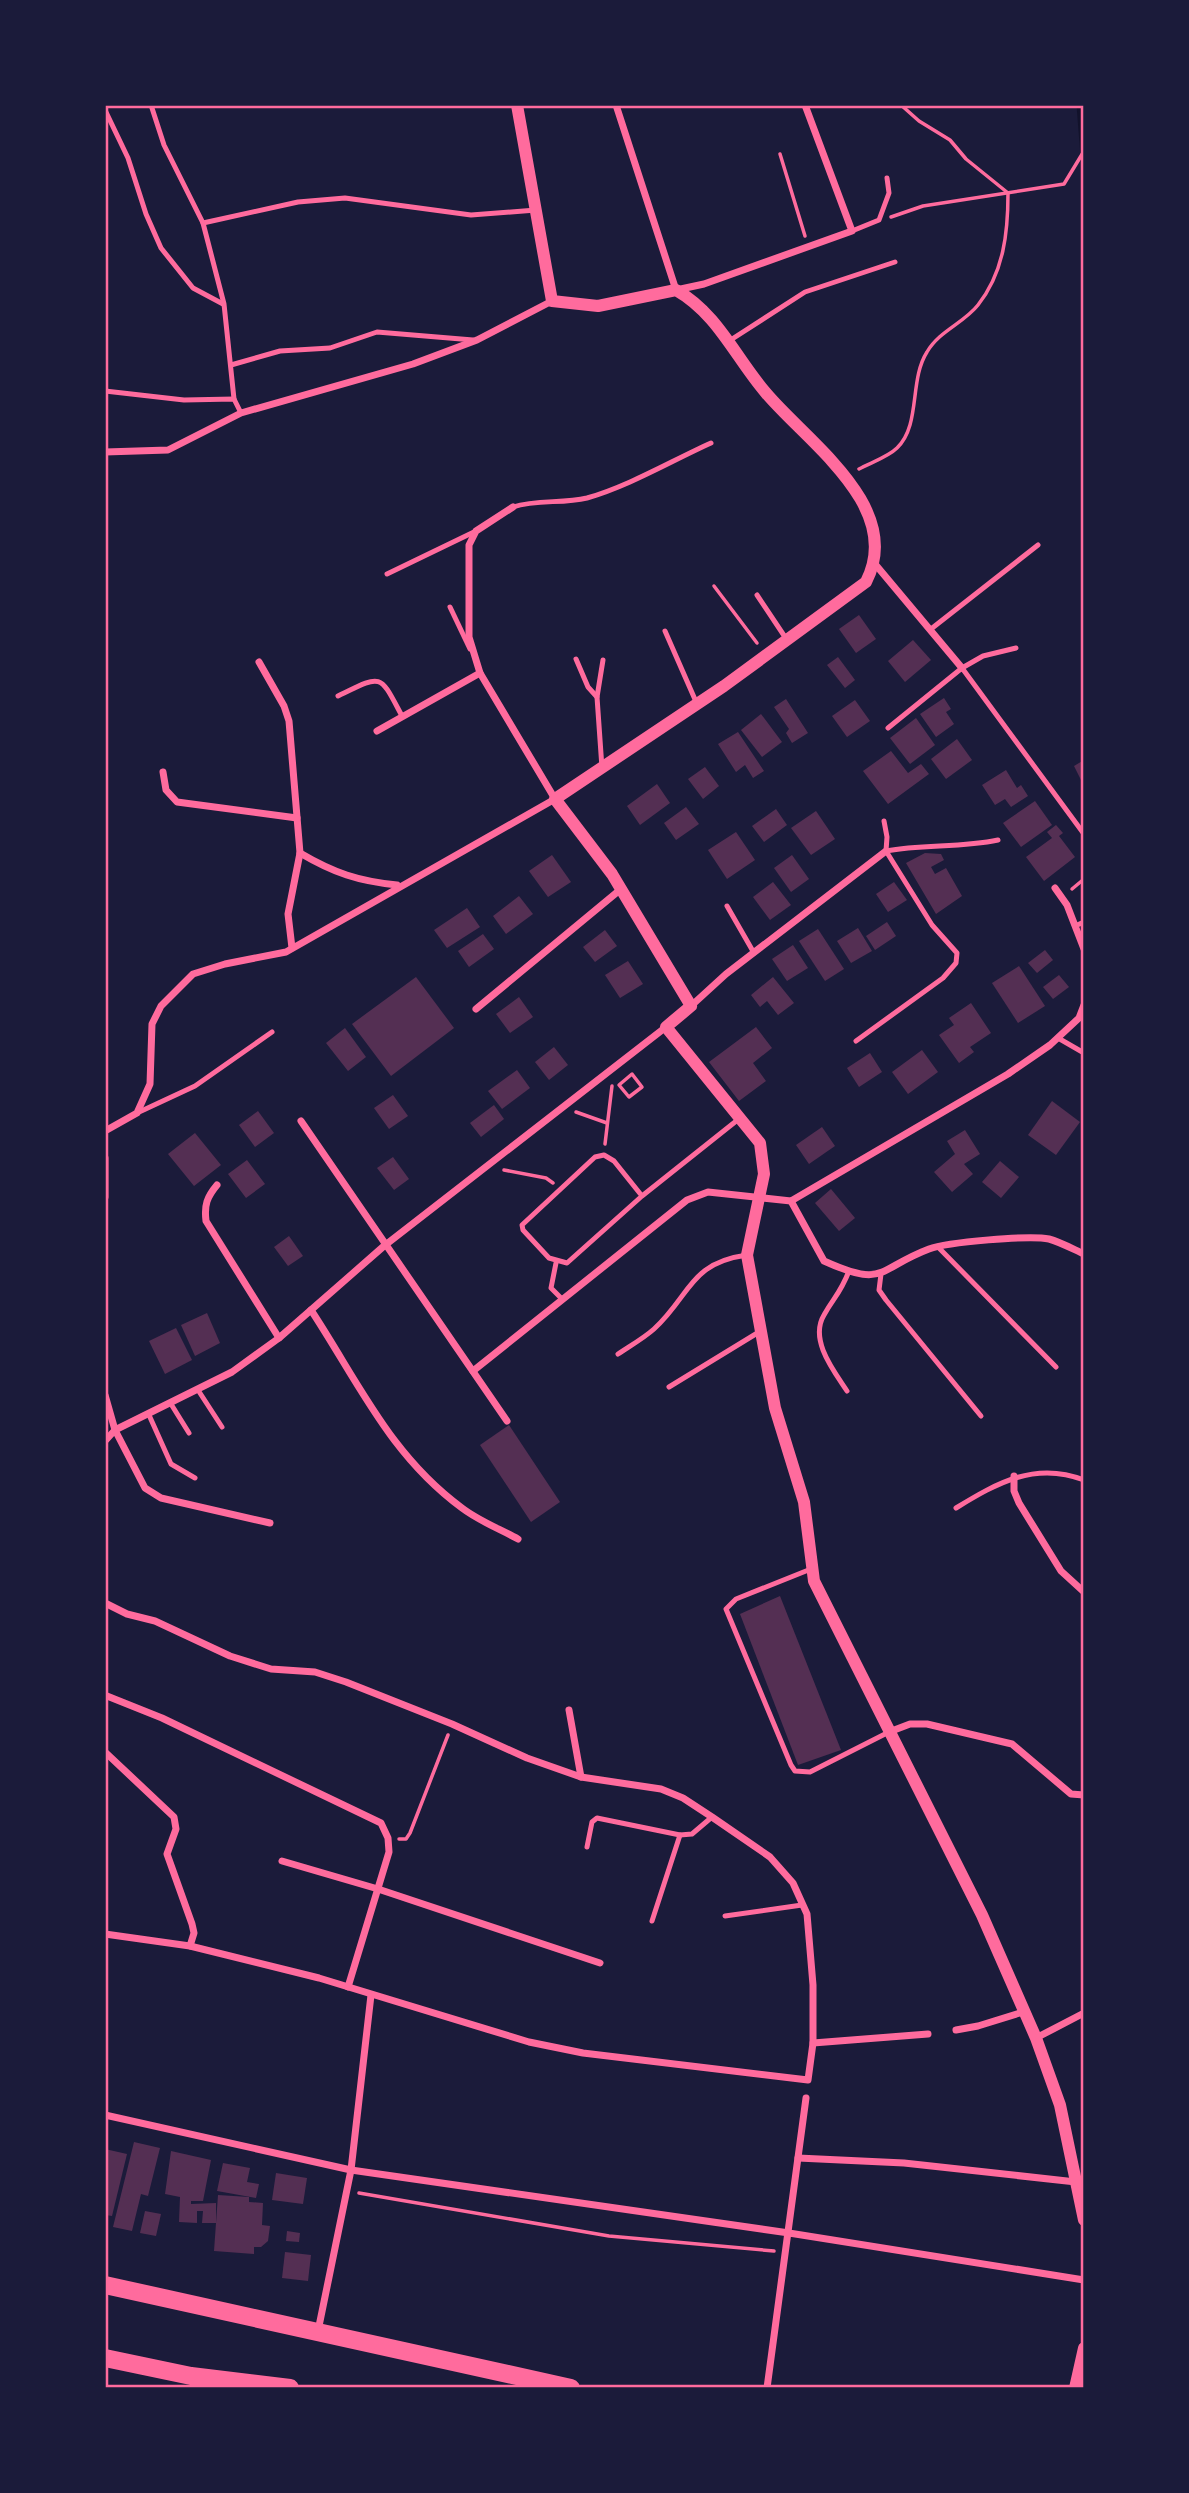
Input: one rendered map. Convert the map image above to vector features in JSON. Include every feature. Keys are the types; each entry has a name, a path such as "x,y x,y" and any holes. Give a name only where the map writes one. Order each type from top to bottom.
{"main road":[{"path":"105,2285 571,2388"},
{"path":"105,2358 191,2376 290,2388"},
{"path":"191,2376 228,2388"}],"street":[{"path":"517,105 538,210 552,301"},
{"path":"105,1131 137,1113 150,1084 152,1024 161,1006 175,989 193,974 292,948 555,799 787,640 866,582 876,564 876,544 870,524 845,476 832,458 766,394 713,319 693,300 676,290 616,105"},
{"path":"105,452 168,450 241,413 413,364 477,340 552,301 598,306 704,284 852,231 805,105"},
{"path":"513,508 476,531 470,545 469,638 472,653 480,673 555,799 621,889 691,1006"},
{"path":"876,564 962,668"},
{"path":"258,662 284,706 289,721 300,853 288,914 292,948"},
{"path":"377,731 480,673"},
{"path":"163,772 166,790 177,802 297,818"},
{"path":"105,1441 115,1430 232,1372 279,1338 384,1246 666,1027 754,953 886,850"},
{"path":"300,853 333,873 368,882 399,885"},
{"path":"1055,888 1067,905 1084,949"},
{"path":"476,1009 621,889"},
{"path":"472,1371 687,1200 708,1192 728,1192 760,1199 790,1201 1007,1074 1058,1038 1079,1018 1084,1005"},
{"path":"666,1027 760,1143 764,1174 747,1255 775,1408 804,1502 814,1581 982,1915 1036,2038 1060,2105 1084,2220"},
{"path":"300,1121 507,1421"},
{"path":"105,1158 105,1197"},
{"path":"216,1185 208,1195 206,1221 279,1338"},
{"path":"790,1201 824,1261 869,1277 938,1247 1048,1239 1084,1254"},
{"path":"311,1310 376,1419 401,1451 428,1480 464,1510 518,1539"},
{"path":"105,1395 107,1416 145,1488 161,1498 270,1523"},
{"path":"1014,1476 1014,1491 1019,1503 1061,1571 1084,1592"},
{"path":"105,1603 127,1614 155,1621 230,1656 271,1669 315,1672 346,1682 452,1724 504,1749 582,1777 661,1790 683,1798 712,1816 770,1857 793,1883 802,1905 810,1948 813,2043 808,2080 583,2053 529,2042 348,1987 190,1946 105,1934"},
{"path":"107,1696 162,1718 382,1824 389,1852 348,1987"},
{"path":"569,1710 582,1777"},
{"path":"889,1732 910,1724 927,1724 1012,1744 1071,1794 1084,1796"},
{"path":"105,1752 174,1817 176,1829 167,1854 192,1924 194,1933 190,1946"},
{"path":"282,1861 378,1889 600,1963"},
{"path":"318,2332 351,2170 371,1995"},
{"path":"956,2030 1023,2012"},
{"path":"1036,2038 1084,2013"},
{"path":"813,2043 928,2034"},
{"path":"767,2388 806,2098"},
{"path":"105,2115 351,2170 789,2233 1084,2280"},
{"path":"798,2158 904,2163 1078,2182"},
{"path":"1075,2388 1084,2348"}],"lane":[{"path":"151,105 164,145 203,223 224,304 234,399 241,413"},
{"path":"105,110 128,158 146,214 161,248 193,288 224,304"},
{"path":"852,231 879,220 889,193 887,178"},
{"path":"203,223 298,202 345,198 471,215 538,210"},
{"path":"729,342 805,292 895,262"},
{"path":"231,365 280,351 330,348 377,331 477,340"},
{"path":"105,391 184,400 234,399"},
{"path":"513,508 531,501 568,502 599,494 711,443"},
{"path":"387,574 476,531"},
{"path":"931,629 1038,545"},
{"path":"757,595 787,640"},
{"path":"450,607 472,653"},
{"path":"666,631 697,704"},
{"path":"888,729 962,668 983,656 1016,648"},
{"path":"576,659 588,687 597,697"},
{"path":"602,768 597,697 603,660"},
{"path":"962,668 1084,834"},
{"path":"338,696 372,679 379,680 385,684 402,716"},
{"path":"856,1041 943,978 956,963 957,953 932,925 886,850 884,821"},
{"path":"886,850 920,845 975,845 998,840"},
{"path":"727,906 754,953"},
{"path":"1076,926 1084,922"},
{"path":"137,1113 195,1086 272,1032"},
{"path":"1058,1038 1084,1053"},
{"path":"642,1196 614,1161 604,1155 595,1157 522,1225 540,1249 556,1263 567,1263 642,1196 740,1118"},
{"path":"938,1247 1056,1367"},
{"path":"618,1354 656,1328 708,1266 722,1259 747,1255"},
{"path":"556,1263 551,1288 562,1299"},
{"path":"847,1391 824,1355 819,1333 822,1316 840,1295 849,1271"},
{"path":"881,1274 879,1290 886,1300 981,1416"},
{"path":"668,1387 759,1332"},
{"path":"198,1390 222,1427"},
{"path":"171,1404 189,1433"},
{"path":"149,1415 171,1464 195,1479"},
{"path":"956,1508 1014,1476 1048,1474 1084,1480"},
{"path":"811,1569 736,1599 726,1609 790,1765 795,1771 810,1772 889,1732"},
{"path":"587,1847 592,1822 597,1818 680,1835 692,1835 712,1816"},
{"path":"652,1921 680,1835"},
{"path":"725,1916 802,1905"}],"path":[{"path":"901,105 919,121 950,141 965,159 1008,193"},
{"path":"879,220 923,206 1064,184 1084,151"},
{"path":"780,154 808,247"},
{"path":"845,476 896,450 907,434 917,373 927,351 948,328 978,305 1000,264 1009,233 1008,193"},
{"path":"714,586 765,655"},
{"path":"604,1155 615,1067"},
{"path":"632,1074 642,1087 629,1097 618,1085 632,1074"},
{"path":"563,1108 607,1124"},
{"path":"485,1168 546,1178 560,1189"},
{"path":"388,1841 406,1839 410,1833 452,1724"},
{"path":"346,2191 609,2236 786,2252"}],"building":[{"path":"859,615 876,639 856,653 839,629"},
{"path":"913,640 931,660 905,682 888,661"},
{"path":"838,657 855,680 845,688 827,665"},
{"path":"944,698 951,709 946,712 954,724 936,737 920,714"},
{"path":"786,699 808,733 792,743 786,733 789,729 774,707"},
{"path":"855,700 870,721 847,737 832,716"},
{"path":"761,714 782,742 762,757 741,730"},
{"path":"916,718 935,745 910,764 890,738"},
{"path":"738,732 764,771 753,778 745,765 736,772 718,744"},
{"path":"957,739 972,760 946,779 931,759"},
{"path":"891,751 908,773 921,764 929,774 888,804 863,771"},
{"path":"1084,760 1084,786 1074,766"},
{"path":"705,767 719,786 703,799 688,779"},
{"path":"1006,770 1017,788 1021,785 1028,796 1011,807 1005,799 995,805 982,785"},
{"path":"657,784 670,803 640,825 627,806"},
{"path":"1035,801 1052,825 1021,847 1003,823"},
{"path":"686,807 699,824 676,840 664,823"},
{"path":"776,809 787,825 764,842 752,826"},
{"path":"816,811 835,839 811,855 791,828"},
{"path":"1056,825 1063,833 1059,836 1075,857 1044,881 1026,857 1052,838 1047,832"},
{"path":"736,832 755,860 727,879 708,850"},
{"path":"925,853 941,854 944,860 931,867 935,874 946,868 962,896 936,914 906,863"},
{"path":"552,855 571,882 548,897 529,871"},
{"path":"792,855 809,879 791,892 774,868"},
{"path":"773,882 791,905 770,920 753,897"},
{"path":"894,882 907,900 888,912 876,894"},
{"path":"519,896 533,914 506,934 493,916"},
{"path":"467,908 480,927 447,948 434,930"},
{"path":"887,922 896,936 875,950 866,936"},
{"path":"858,928 872,951 851,963 837,941"},
{"path":"818,929 844,969 825,981 799,941"},
{"path":"605,930 617,946 595,962 583,947"},
{"path":"483,934 494,949 469,967 458,951"},
{"path":"793,945 808,968 787,981 772,959"},
{"path":"1045,950 1053,960 1037,973 1028,963"},
{"path":"628,961 643,984 620,998 605,975"},
{"path":"1019,966 1045,1006 1018,1023 992,983"},
{"path":"1059,975 1069,987 1053,999 1043,987"},
{"path":"416,977 454,1028 391,1076 352,1024"},
{"path":"773,977 794,1003 778,1015 767,1001 760,1007 751,995"},
{"path":"519,997 533,1017 510,1033 496,1014"},
{"path":"971,1003 991,1033 970,1047 974,1052 959,1063 939,1035 954,1025 949,1018"},
{"path":"756,1027 772,1048 753,1063 766,1081 739,1101 709,1062"},
{"path":"345,1028 366,1057 348,1071 326,1043"},
{"path":"554,1047 568,1065 549,1080 535,1062"},
{"path":"922,1050 938,1072 908,1094 892,1072"},
{"path":"870,1053 882,1072 859,1087 847,1068"},
{"path":"517,1070 530,1088 502,1109 488,1091"},
{"path":"393,1095 408,1116 389,1129 374,1108"},
{"path":"1052,1101 1080,1122 1056,1155 1028,1135"},
{"path":"494,1105 504,1119 481,1137 470,1123"},
{"path":"258,1111 274,1133 255,1147 239,1125"},
{"path":"822,1127 835,1146 809,1164 796,1145"},
{"path":"965,1130 980,1154 964,1164 973,1174 952,1192 934,1172 955,1154 947,1141"},
{"path":"195,1133 221,1165 194,1186 168,1154"},
{"path":"393,1157 409,1179 394,1190 377,1168"},
{"path":"247,1160 265,1184 246,1198 228,1174"},
{"path":"1000,1161 1019,1177 1001,1198 982,1182"},
{"path":"831,1189 855,1218 839,1231 815,1203"},
{"path":"289,1236 303,1256 288,1266 274,1247"},
{"path":"207,1313 220,1343 195,1356 181,1325"},
{"path":"176,1328 192,1360 165,1374 149,1341"},
{"path":"509,1425 560,1502 531,1522 480,1445"},
{"path":"780,1596 841,1750 798,1765 740,1614"},
{"path":"134,2142 160,2148 148,2196 141,2194 132,2231 113,2227"},
{"path":"105,2149 127,2154 112,2216 105,2215"},
{"path":"171,2151 211,2160 203,2201 191,2201 191,2204 216,2203 216,2223 202,2223 203,2211 197,2211 197,2223 179,2222 180,2197 165,2194"},
{"path":"223,2163 250,2168 247,2182 259,2184 256,2198 217,2191"},
{"path":"276,2173 307,2178 303,2204 272,2200"},
{"path":"218,2195 249,2197 249,2202 263,2203 262,2225 270,2226 268,2241 261,2247 254,2247 254,2254 214,2251"},
{"path":"145,2211 161,2214 156,2236 140,2233"},
{"path":"287,2231 300,2233 299,2242 286,2241"},
{"path":"285,2252 311,2255 308,2281 282,2278"}],"waterway":[{"path":"1079,105 1084,169"}]}
